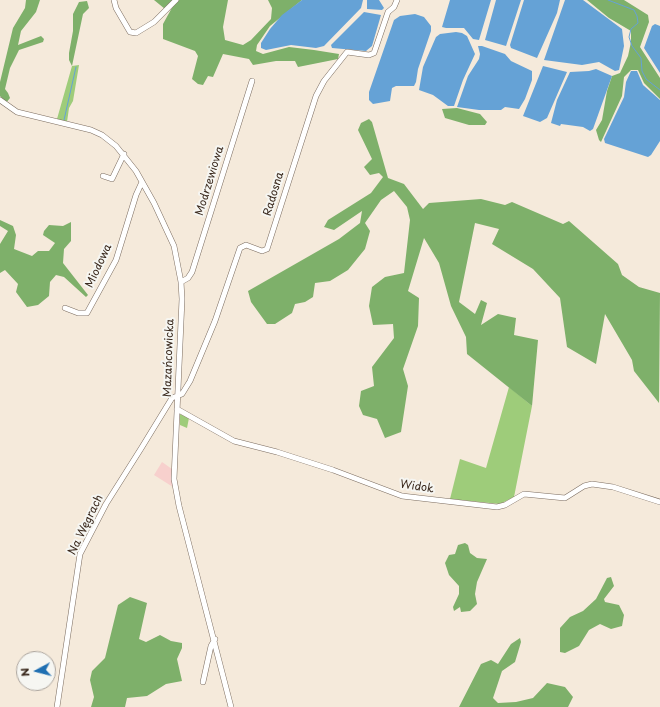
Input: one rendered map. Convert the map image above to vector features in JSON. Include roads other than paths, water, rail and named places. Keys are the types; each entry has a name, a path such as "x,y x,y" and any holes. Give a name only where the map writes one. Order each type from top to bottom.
{"street":[{"path":"114,0 116,8 130,32 136,33 154,22 176,0"},
{"name":"Radosna","path":"178,395 182,394 190,381 217,314 240,248 246,245 262,251 267,249 316,96 343,55 347,52 369,55 374,53 388,12 394,7 396,0"},
{"name":"Modrzewiowa","path":"181,282 188,278 192,272 252,81"},
{"name":"Mazańcowicka","path":"0,100 17,112 80,127 102,135 124,154 142,182 168,230 174,246 181,282 174,479 176,493 215,639 231,707"},
{"path":"103,176 112,179 124,154"},
{"name":"Miodowa","path":"65,308 78,313 87,313 116,260 136,195 142,182"},
{"name":"Na Węgrach","path":"57,707 80,554 106,504 172,398 178,395"},
{"name":"Widok","path":"177,409 234,441 277,452 332,470 402,496 497,507 505,505 524,494 566,498 584,486 592,484 613,487 660,502"},
{"path":"203,682 211,646 215,639"}],"water":[{"path":"302,0 363,0 361,8 324,46 316,48 291,45 266,50 261,48 261,43 270,29 282,15"},
{"path":"367,0 379,0 384,8 382,10 367,9"},
{"path":"450,0 491,0 479,40 473,39 464,28 442,27"},
{"path":"496,0 521,0 506,46 485,40"},
{"path":"524,0 560,0 557,13 537,58 511,48 510,45"},
{"path":"565,0 583,0 622,29 624,46 619,70 615,71 599,62 582,65 544,60"},
{"path":"364,12 381,15 372,46 366,51 332,48 331,45"},
{"path":"415,14 424,17 431,26 431,31 418,69 416,82 414,86 396,86 392,88 390,101 373,104 369,100 369,92 394,20 400,16"},
{"path":"655,24 660,26 660,73 644,48 652,26"},
{"path":"456,32 467,36 475,54 463,80 454,106 448,106 433,95 419,90 423,67 436,37 440,34"},
{"path":"478,46 505,54 511,61 532,71 532,80 525,99 519,109 505,107 501,110 479,110 457,107 468,76 479,59 480,54"},
{"path":"543,66 567,72 547,118 540,122 523,116"},
{"path":"596,69 612,76 593,129 590,131 583,127 561,124 560,126 551,123 557,100 570,72"},
{"path":"631,71 637,71 643,85 660,100 660,141 648,157 605,143 604,139 624,97 626,82"}],"waterway":[{"path":"608,0 634,10 638,23 631,29 629,37 632,46 641,58 642,71 646,79 660,90"},
{"path":"64,120 76,67"}]}
